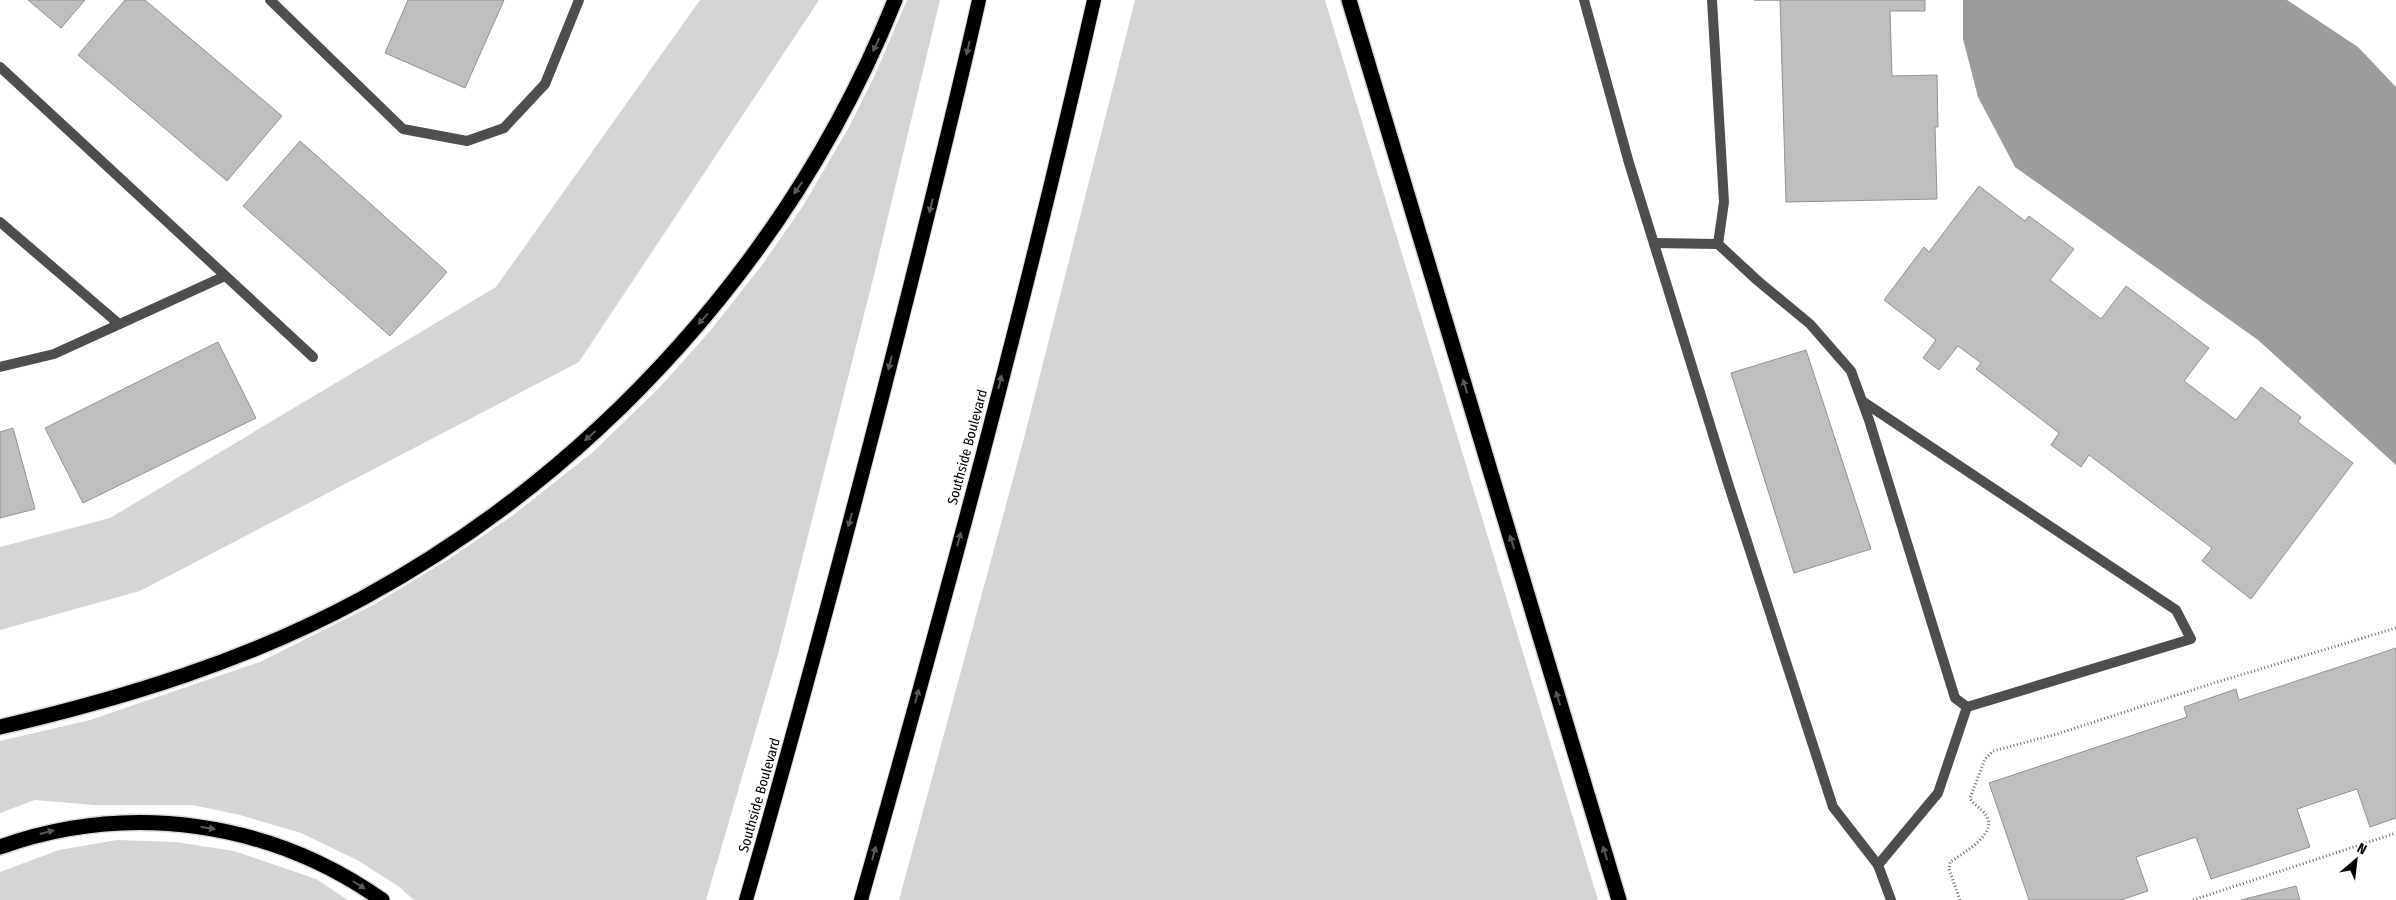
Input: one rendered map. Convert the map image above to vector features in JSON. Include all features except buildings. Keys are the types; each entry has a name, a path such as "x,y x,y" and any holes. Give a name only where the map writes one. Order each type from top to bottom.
{"highway":[{"path":"0,727 68,711 148,688 222,662 297,631 363,598 426,561 491,517 547,472 610,418 714,306 806,176 877,44 895,0"},
{"name":"Southside Boulevard","path":"746,900 786,762 928,218 979,0"},
{"name":"Southside Boulevard","path":"861,900 976,477 1043,216 1094,0"},
{"path":"1349,0 1619,900"},
{"path":"0,847 63,828 81,826 142,823 194,826 235,832 312,860 359,884 382,900"}],"lane":[{"path":"270,0 403,129 467,141 504,128 545,84 579,0"},
{"path":"1584,0 1654,243 1728,483 1833,807 1878,865 1891,900"},
{"path":"1712,0 1724,202 1718,244"},
{"path":"0,67 314,357"},
{"path":"0,222 119,324"},
{"path":"1654,243 1718,244 1758,281 1810,324 1851,371 1862,400 1955,698 1967,707"},
{"path":"0,366 54,354 225,276"},
{"path":"1862,400 2176,610 2191,639 1967,707"},
{"path":"1878,865 1938,793 1967,707"}],"path":[{"path":"1960,900 1949,869 1950,862 1975,845 1988,826 1988,819 1970,798 1985,759 1993,751 2057,734 2214,683 2396,628"},
{"path":"2193,900 2396,833"}],"shaded area":[{"path":"700,0 819,0 579,362 140,591 0,630 0,547 110,518 496,287"},
{"path":"907,0 940,0 874,275 778,654 706,900 414,900 398,886 357,860 301,833 240,815 192,805 94,805 35,800 0,813 0,741 90,720 260,662 373,605 449,559 512,516 593,452 660,387 710,331 762,265 803,206 849,127 874,77"},
{"path":"1135,0 1325,0 1598,900 899,900 1023,442"},
{"path":"1963,0 2287,0 2358,47 2396,87 2396,465 2258,340 2015,167 1978,97 1963,39"},
{"path":"117,840 176,842 234,851 316,879 348,900 0,900 0,872 59,850"}]}
